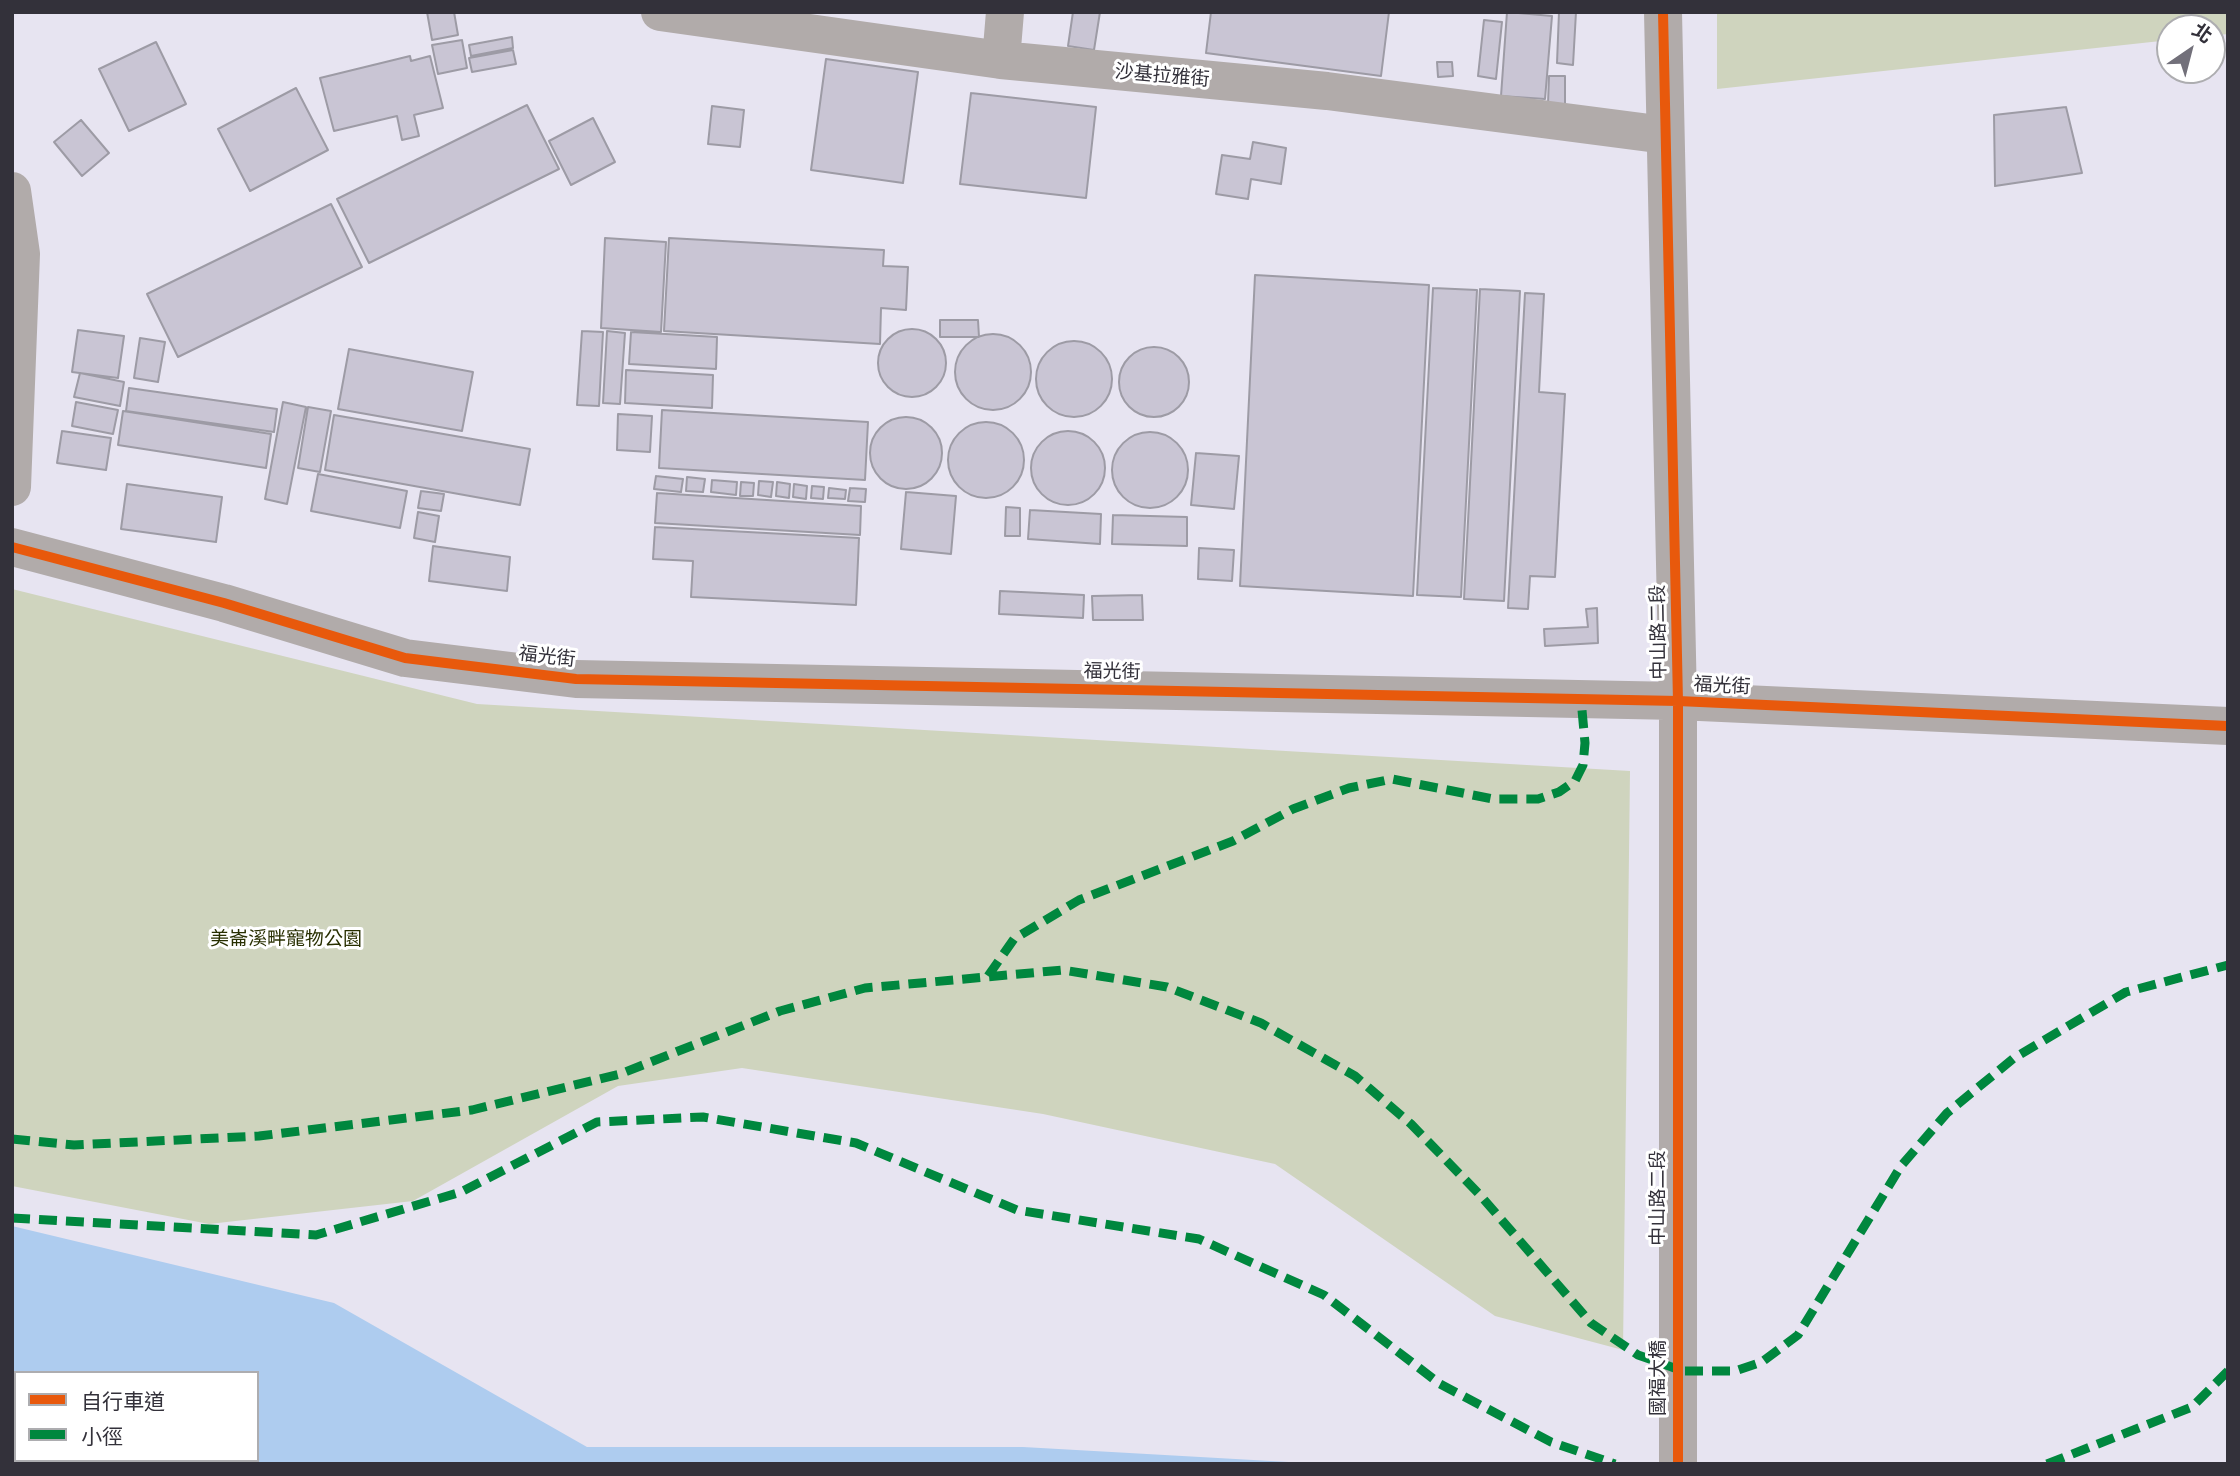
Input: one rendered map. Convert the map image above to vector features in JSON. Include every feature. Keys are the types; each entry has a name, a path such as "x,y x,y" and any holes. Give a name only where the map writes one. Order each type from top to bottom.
{"street":[{"name":"沙基拉雅街","path":"660,12 1001,60 1327,91 1665,135"},
{"path":"1001,60 1005,12"},
{"name":"中山路二段","path":"1663,12 1678,701 1676,1293"},
{"path":"12,191 21,254 12,487"},
{"name":"福光街","path":"12,547 224,603 405,658 576,679 1678,701 2228,726"},
{"name":"國福大橋","path":"1676,1293 1678,1464"}],"green space":[{"path":"1717,12 2228,12 2228,34 2226,14 2156,14 2156,42 1717,89"},
{"name":"美崙溪畔寵物公園","path":"12,589 477,704 1630,771 1623,1350 1495,1316 1275,1164 1043,1114 742,1068 618,1086 413,1201 209,1224 12,1186"}],"water":[{"path":"12,1226 334,1303 587,1447 1023,1447 1324,1464 12,1464"}],"building":[{"path":"427,12 454,12 458,35 432,40"},
{"path":"1073,12 1100,12 1094,50 1068,46"},
{"path":"1211,12 1389,12 1381,76 1206,53"},
{"path":"1507,12 1552,16 1545,99 1501,96"},
{"path":"1559,12 1576,12 1573,65 1557,63"},
{"path":"1484,20 1502,22 1496,79 1478,76"},
{"path":"512,37 513,48 471,56 469,45"},
{"path":"462,40 467,68 438,74 432,45"},
{"path":"156,42 186,104 129,131 99,69"},
{"path":"513,50 516,64 472,72 469,58"},
{"path":"410,56 411,61 430,56 443,108 414,115 419,136 402,140 397,116 334,131 320,78"},
{"path":"826,59 918,72 903,183 811,170"},
{"path":"1437,62 1452,62 1453,76 1438,77"},
{"path":"1549,76 1565,76 1565,105 1548,104"},
{"path":"296,88 328,150 250,191 218,129"},
{"path":"971,93 1096,107 1086,198 960,184"},
{"path":"527,105 559,169 369,263 337,199"},
{"path":"712,106 744,110 740,147 708,144"},
{"path":"2066,107 2082,173 1995,186 1994,115"},
{"path":"593,118 615,162 571,185 549,141"},
{"path":"81,120 109,153 82,176 54,142"},
{"path":"1253,142 1286,148 1281,184 1251,179 1248,199 1216,194 1222,155 1250,159"},
{"path":"331,204 362,267 178,357 147,294"},
{"path":"605,238 666,242 661,332 601,328"},
{"path":"669,238 884,250 883,266 908,267 906,310 881,308 880,344 664,331"},
{"path":"1255,275 1429,285 1413,596 1240,586"},
{"path":"1433,288 1477,290 1461,597 1417,595"},
{"path":"1480,289 1520,291 1504,601 1464,599"},
{"path":"1525,293 1544,294 1539,392 1565,394 1555,577 1530,576 1528,609 1508,608"},
{"path":"940,320 978,320 979,337 940,337"},
{"path":"912,329 925,332 936,339 943,350 946,363 943,376 936,387 925,394 912,397 899,394 888,387 881,376 878,363 881,350 888,339 899,332"},
{"path":"78,330 124,336 118,378 72,372"},
{"path":"582,331 603,332 599,406 577,405"},
{"path":"607,331 625,333 620,404 603,403"},
{"path":"631,332 717,337 716,369 629,364"},
{"path":"993,334 1007,337 1020,345 1028,358 1031,372 1028,386 1020,399 1007,407 993,410 979,407 966,399 958,386 955,372 958,358 966,345 979,337"},
{"path":"140,338 165,342 158,382 134,378"},
{"path":"1074,341 1088,344 1101,352 1109,365 1112,379 1109,393 1101,406 1088,414 1074,417 1060,414 1047,406 1039,393 1036,379 1039,365 1047,352 1060,344"},
{"path":"1147,347 1161,347 1174,353 1183,362 1189,382 1187,395 1179,407 1161,417 1147,417 1134,411 1125,402 1119,389 1119,375 1125,362 1134,353"},
{"path":"349,349 473,372 462,431 338,409"},
{"path":"626,370 713,375 712,408 625,403"},
{"path":"80,373 124,382 120,406 74,397"},
{"path":"129,388 277,409 274,432 126,411"},
{"path":"76,402 118,410 113,434 72,426"},
{"path":"283,402 306,407 287,504 265,499"},
{"path":"308,407 331,411 320,472 298,468"},
{"path":"662,410 868,422 865,480 659,468"},
{"path":"123,411 271,434 266,468 118,445"},
{"path":"618,414 652,416 650,452 617,450"},
{"path":"334,415 530,449 520,505 325,470"},
{"path":"906,417 926,423 936,433 942,453 936,473 926,483 906,489 886,483 876,473 870,453 876,433 886,423"},
{"path":"986,422 1000,425 1013,433 1021,446 1024,460 1021,474 1013,487 1000,495 986,498 972,495 959,487 951,474 948,460 951,446 959,433 972,425"},
{"path":"62,431 111,438 106,470 57,463"},
{"path":"1068,431 1089,437 1099,447 1105,468 1099,489 1089,499 1068,505 1047,499 1037,489 1031,468 1037,447 1047,437"},
{"path":"1143,432 1157,432 1171,438 1182,449 1188,470 1185,485 1177,497 1157,508 1143,508 1129,502 1118,491 1112,477 1112,463 1118,449 1129,438"},
{"path":"1196,453 1239,456 1234,509 1191,505"},
{"path":"318,474 407,491 400,528 311,511"},
{"path":"656,476 683,479 681,492 654,489"},
{"path":"687,477 705,479 703,492 686,491"},
{"path":"712,480 737,482 736,495 711,492"},
{"path":"759,481 773,482 771,497 758,495"},
{"path":"741,482 754,483 753,496 740,496"},
{"path":"777,482 790,484 789,498 776,496"},
{"path":"127,484 222,497 216,542 121,529"},
{"path":"794,484 807,486 806,499 793,497"},
{"path":"812,486 824,487 823,499 811,498"},
{"path":"829,488 846,490 845,499 828,498"},
{"path":"850,488 866,489 865,502 848,501"},
{"path":"421,491 444,494 441,511 418,508"},
{"path":"906,492 956,496 951,554 901,549"},
{"path":"657,493 861,506 860,535 655,523"},
{"path":"1006,507 1020,508 1020,536 1005,536"},
{"path":"1030,510 1101,514 1100,544 1028,539"},
{"path":"418,512 439,516 435,542 414,538"},
{"path":"1113,515 1187,517 1187,546 1112,544"},
{"path":"655,527 859,538 856,605 691,597 693,561 653,559"},
{"path":"433,546 510,557 507,591 429,581"},
{"path":"1199,548 1234,550 1232,581 1198,579"},
{"path":"1000,591 1084,595 1083,618 999,614"},
{"path":"1142,595 1143,620 1093,620 1092,596"},
{"path":"1597,608 1598,643 1545,646 1544,629 1588,627 1586,609"}],"marked path":[{"path":"988,976 1014,939 1079,900 1233,841 1293,809 1349,788 1392,779 1493,799 1538,799 1559,792 1575,781 1583,765 1585,743 1581,699"},
{"path":"12,1139 74,1145 259,1136 472,1110 620,1074 780,1011 865,988 1063,970 1167,987 1261,1023 1355,1076 1411,1124 1480,1195 1591,1323 1638,1355 1683,1371 1735,1371 1762,1362 1798,1335 1901,1166 1947,1113 2014,1058 2126,992 2228,965"},
{"path":"12,1218 316,1235 461,1192 597,1122 703,1117 856,1143 1017,1210 1199,1239 1324,1295 1440,1384 1551,1442 1615,1464"},
{"path":"2047,1464 2192,1407 2228,1371"}],"cycle path":[{"path":"1663,12 1678,701 1678,1464"},
{"path":"12,547 224,603 405,658 576,679 1678,701 2228,726"}]}
